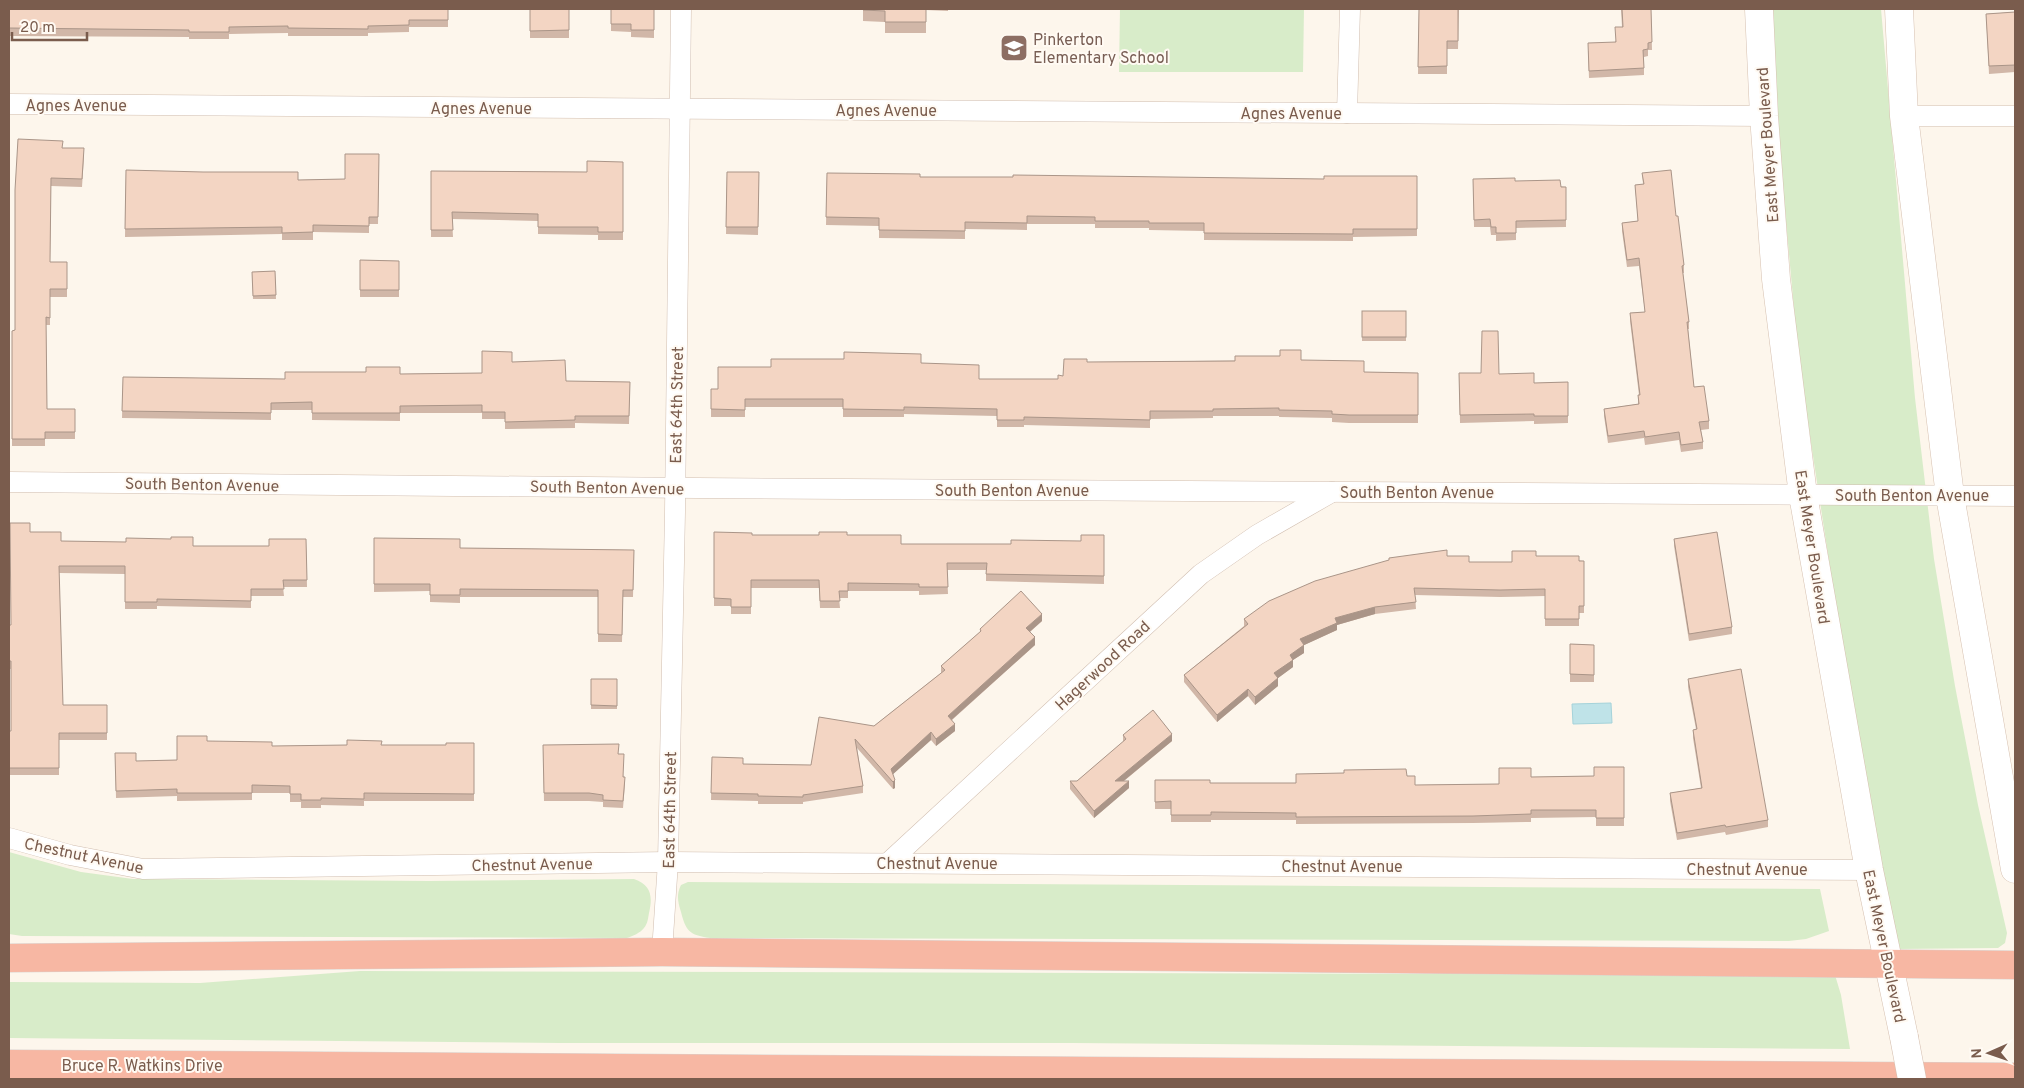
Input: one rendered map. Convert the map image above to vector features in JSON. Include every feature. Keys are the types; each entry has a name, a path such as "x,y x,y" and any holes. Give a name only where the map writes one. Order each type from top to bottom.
{"highway":[{"path":"9,958 662,952 2015,966"},
{"name":"Bruce R. Watkins Drive","path":"9,1064 2015,1077"}],"main road":[{"name":"East Meyer Boulevard","path":"1759,9 1764,116 1776,279 1803,495 1869,870 1912,1079"},
{"path":"1898,9 1904,116 1950,496 2015,868"}],"street":[{"name":"East 64th Street","path":"662,952 668,862 676,488 681,9"},
{"path":"1347,113 1350,9"},
{"name":"Agnes Avenue","path":"9,104 1764,116"},
{"path":"1904,116 2015,116"},
{"name":"South Benton Avenue","path":"9,482 2015,496"},
{"name":"Hagerwood Road","path":"888,863 1201,574 1257,535 1333,492"},
{"name":"Chestnut Avenue","path":"9,838 70,855 143,869 668,862 1869,870"}],"green space":[{"path":"1120,9 1304,9 1303,72 1119,72"},
{"path":"1771,9 1881,9 1915,398 1934,559 1955,686 1978,805 2007,933 2005,943 1998,948 1897,949 1850,699 1799,364 1774,89"},
{"path":"9,852 81,872 133,879 429,881 634,879 644,884 649,892 651,901 648,920 645,926 638,933 627,938 22,936 9,934"},
{"path":"688,882 1820,889 1829,931 1806,939 1789,941 710,938 693,933 685,924 678,895 681,885"},
{"path":"360,971 1835,975 1841,995 1850,1049 1072,1043 561,1043 9,1038 9,982 200,983"}],"water":[{"path":"1611,703 1612,723 1573,724 1572,704"}],"building":[{"path":"9,9 448,9 448,20 409,20 409,25 368,26 368,29 288,28 288,26 229,27 229,32 9,28"},
{"path":"530,9 569,9 569,30 530,31"},
{"path":"611,9 654,9 654,30 631,30 631,24 611,24"},
{"path":"863,9 926,9 926,22 885,22 885,11"},
{"path":"1419,9 1458,9 1458,41 1447,41 1447,66 1418,67"},
{"path":"1622,9 1651,9 1652,42 1648,43 1648,49 1643,50 1644,68 1589,71 1588,43 1616,42 1615,27 1623,27"},
{"path":"2015,12 2015,65 1989,66 1986,14"},
{"path":"18,139 63,141 62,148 84,148 82,179 51,178 50,262 67,262 67,289 50,289 50,318 46,317 47,409 75,409 75,432 45,432 45,439 12,439 12,331 15,330 15,190"},
{"path":"345,154 379,154 378,217 369,217 369,226 313,225 313,232 282,233 282,227 125,229 126,170 298,172 298,180 345,179"},
{"path":"587,161 623,162 623,232 598,232 598,227 538,227 538,214 452,212 453,230 431,230 431,171 587,172"},
{"path":"1671,170 1684,265 1682,266 1694,387 1704,386 1709,421 1699,422 1703,442 1681,445 1679,432 1645,437 1644,431 1608,436 1604,409 1639,404 1638,395 1640,395 1630,313 1645,312 1639,258 1627,260 1622,223 1638,221 1635,185 1644,184 1642,173"},
{"path":"727,172 759,172 758,227 726,227"},
{"path":"827,173 920,174 920,177 1013,177 1013,175 1324,179 1324,176 1417,176 1417,229 1353,229 1353,234 1204,233 1204,223 1095,221 1095,217 1027,216 1027,223 965,222 965,231 879,230 879,218 826,217"},
{"path":"1515,178 1515,181 1560,180 1561,187 1566,187 1566,220 1516,221 1516,233 1496,233 1496,227 1491,227 1490,219 1474,220 1473,179"},
{"path":"360,260 399,261 399,290 360,290"},
{"path":"275,271 276,295 253,296 252,272"},
{"path":"1362,311 1406,311 1406,337 1362,337"},
{"path":"1482,331 1498,331 1499,374 1534,373 1534,383 1568,382 1568,416 1534,416 1534,414 1460,415 1459,373 1481,373"},
{"path":"1280,350 1301,350 1301,360 1364,361 1364,372 1418,373 1418,415 1349,415 1332,414 1332,411 1279,410 1279,408 1150,411 1150,420 1024,417 1024,420 997,420 997,409 904,407 904,410 843,409 843,399 745,399 745,410 711,409 711,389 718,389 718,367 771,367 771,359 844,359 844,352 921,354 921,363 979,365 979,379 1058,379 1058,375 1063,376 1064,359 1087,359 1087,362 1235,361 1235,356 1280,356"},
{"path":"482,351 512,352 512,362 565,360 566,381 630,382 629,416 575,416 575,420 505,422 505,412 482,412 482,405 400,406 400,413 312,413 312,402 271,403 271,413 122,411 123,377 285,379 285,372 366,372 366,367 400,367 400,374 482,373"},
{"path":"10,523 30,523 30,532 61,532 61,541 126,542 126,538 171,539 171,537 193,537 193,546 269,546 269,539 306,539 307,580 283,580 284,589 251,589 251,601 157,599 157,602 125,602 125,566 59,566 63,705 107,705 107,733 59,733 59,768 9,768 9,731 11,731 11,661 9,661 9,625 11,625"},
{"path":"714,532 752,533 752,535 819,535 819,532 847,532 847,535 901,535 901,544 1011,544 1011,540 1081,541 1081,535 1104,535 1104,576 986,574 987,563 947,563 948,587 919,587 919,584 848,583 848,591 839,591 840,601 820,601 819,580 751,580 751,607 731,607 731,599 714,598"},
{"path":"1717,532 1732,627 1689,634 1674,539"},
{"path":"374,538 460,539 460,548 634,550 633,590 623,590 622,635 598,634 598,590 460,589 460,595 430,595 430,584 374,584"},
{"path":"1447,550 1447,556 1469,556 1469,562 1512,562 1512,551 1536,551 1536,556 1579,556 1579,561 1584,561 1584,606 1579,606 1579,619 1545,619 1545,589 1414,588 1416,602 1375,607 1335,618 1337,623 1300,639 1304,645 1290,655 1293,660 1274,673 1278,678 1255,697 1248,689 1217,715 1184,675 1248,624 1244,619 1269,601 1315,581 1389,560 1389,558"},
{"path":"1021,591 1042,614 1026,628 1035,637 948,716 955,724 936,739 931,732 891,769 895,780 893,782 855,739 863,786 803,795 803,797 711,793 712,757 743,758 743,764 811,765 819,717 874,726 945,670 941,666 981,631 980,629"},
{"path":"1570,644 1594,645 1594,675 1570,674"},
{"path":"1741,669 1768,820 1677,833 1670,793 1702,788 1693,730 1697,729 1688,679"},
{"path":"591,679 617,679 617,706 591,705"},
{"path":"1153,710 1172,734 1115,781 1129,781 1094,811 1070,781 1077,781 1126,739 1123,735"},
{"path":"177,736 207,736 207,741 272,742 272,746 347,745 347,740 382,741 381,745 474,743 474,794 364,793 364,799 321,798 321,800 301,800 301,794 290,794 290,786 252,785 252,793 177,793 177,789 116,791 115,753 136,753 136,761 177,760"},
{"path":"619,744 618,754 624,754 623,801 603,800 603,795 589,793 544,793 543,745"},
{"path":"1594,767 1624,767 1624,818 1596,818 1596,810 1531,810 1531,814 1473,816 1296,817 1296,813 1211,812 1211,815 1171,815 1171,801 1155,802 1155,780 1210,780 1210,783 1296,783 1296,774 1344,773 1344,770 1406,769 1407,776 1415,776 1415,785 1499,784 1499,768 1531,768 1531,777 1594,776"}],"place":[{"name":"Pinkerton Elementary School","path":"1014,48"}]}
